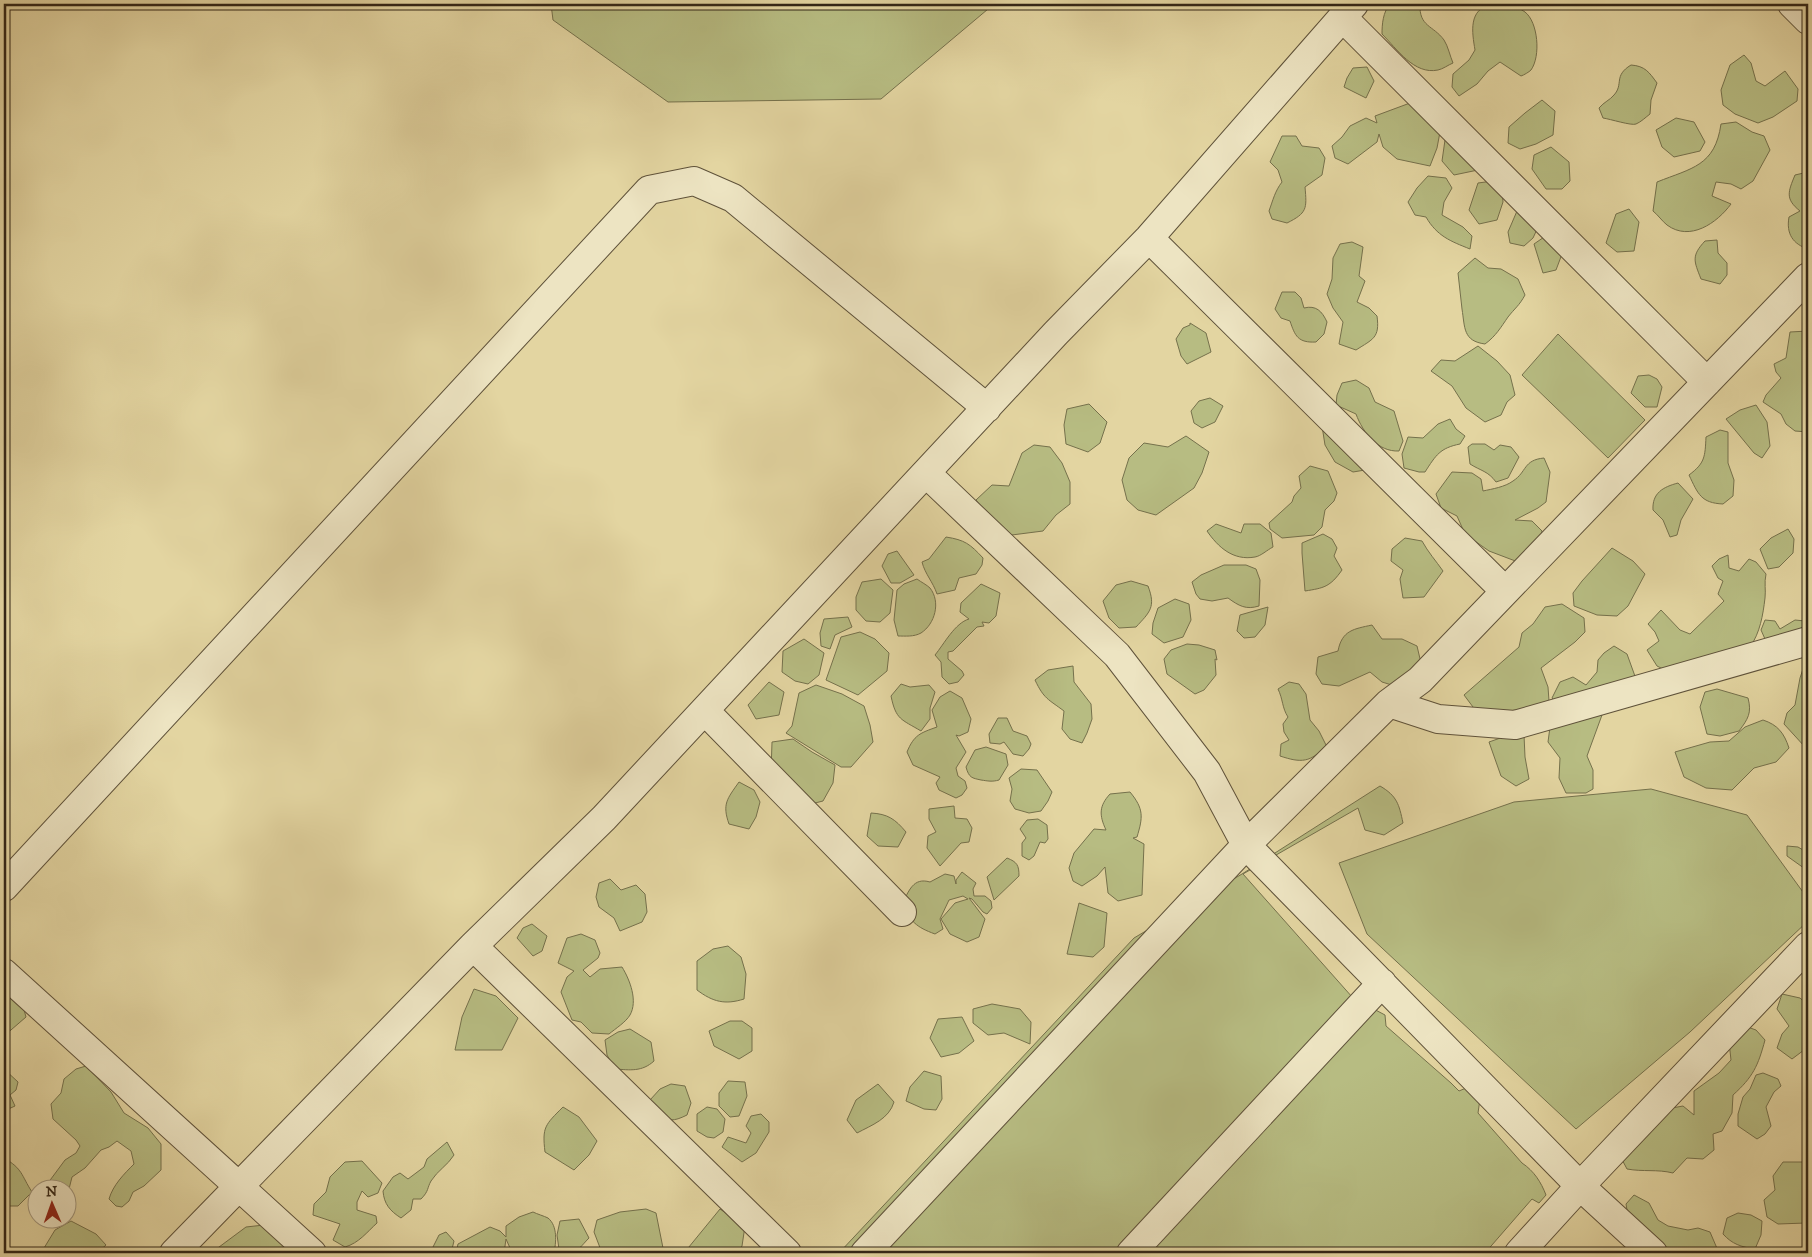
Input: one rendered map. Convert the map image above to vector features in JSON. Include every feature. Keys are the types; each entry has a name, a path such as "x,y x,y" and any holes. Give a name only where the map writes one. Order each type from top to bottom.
{"street":[{"path":"1792,4 1808,20"},
{"path":"174,1253 473,946 604,818 1056,333 1148,238 1348,10 1707,382"},
{"path":"4,887 649,190 694,181 733,198 987,408"},
{"path":"1148,238 1505,591"},
{"path":"865,1253 1246,845 1389,703 1420,680 1808,278"},
{"path":"926,474 1117,655 1207,772 1246,845 1580,1186 1654,1253"},
{"path":"1389,703 1438,719 1515,725 1808,641"},
{"path":"705,711 902,912"},
{"path":"473,946 787,1253"},
{"path":"1519,1253 1580,1186 1808,946"},
{"path":"4,973 312,1253"},
{"path":"1131,1253 1382,983"}],"green space":[{"path":"551,4 994,4 881,99 668,102 553,20"},
{"path":"1390,4 1420,4 1420,12 1424,22 1444,40 1453,63 1440,69 1429,71 1421,69 1407,60 1382,34 1384,14"},
{"path":"1492,4 1513,6 1521,9 1529,17 1533,23 1537,40 1534,64 1531,70 1521,76 1500,62 1488,71 1477,84 1459,96 1452,87 1453,74 1469,60 1475,50 1473,22 1475,16 1484,7"},
{"path":"1744,55 1751,63 1756,81 1765,86 1785,71 1798,89 1797,101 1773,117 1758,123 1735,114 1723,105 1721,90 1730,65"},
{"path":"1631,65 1646,70 1657,83 1651,100 1650,114 1636,124 1603,118 1599,108 1617,91 1620,76"},
{"path":"1367,67 1374,81 1366,98 1344,87 1353,68"},
{"path":"1542,100 1555,111 1553,135 1536,144 1520,149 1508,143 1509,127"},
{"path":"1410,103 1440,132 1437,148 1430,166 1397,159 1383,147 1379,134 1377,142 1348,164 1335,158 1332,146 1350,126 1366,118 1377,123 1375,116"},
{"path":"1676,118 1694,122 1705,142 1700,151 1674,157 1662,147 1656,130"},
{"path":"1736,122 1752,132 1764,136 1770,150 1753,181 1741,189 1731,184 1716,182 1712,196 1731,204 1718,218 1702,228 1685,232 1667,225 1653,211 1657,182 1700,164 1713,149 1721,124"},
{"path":"1468,129 1478,170 1454,175 1442,161 1445,140"},
{"path":"1282,136 1296,136 1302,146 1319,148 1325,158 1322,175 1305,187 1306,200 1304,210 1299,216 1287,223 1272,219 1269,211 1282,182 1278,170 1270,162"},
{"path":"1551,147 1569,162 1570,181 1562,189 1546,189 1532,169 1534,155"},
{"path":"1808,172 1808,249 1795,241 1790,233 1788,223 1789,217 1800,211 1792,203 1789,195 1795,175"},
{"path":"1428,176 1446,178 1452,188 1444,202 1442,215 1463,227 1472,236 1470,249 1439,233 1426,217 1415,215 1408,202"},
{"path":"1493,181 1502,188 1503,202 1497,220 1479,224 1469,210 1478,183"},
{"path":"1629,209 1639,222 1634,251 1617,252 1606,243 1616,214"},
{"path":"1517,211 1539,225 1533,238 1524,246 1510,243 1508,232"},
{"path":"1547,235 1562,254 1556,270 1543,273 1534,244"},
{"path":"1717,240 1718,253 1727,263 1727,275 1720,284 1701,279 1695,259 1697,251 1705,241"},
{"path":"1352,242 1363,247 1359,276 1365,281 1357,302 1369,308 1377,316 1378,323 1374,337 1356,350 1339,344 1343,322 1333,308 1327,294 1332,279 1333,258 1340,244"},
{"path":"1475,258 1488,268 1501,269 1518,279 1525,295 1498,331 1485,344 1469,337 1465,328 1462,309 1458,273"},
{"path":"1282,292 1295,292 1301,298 1304,308 1315,308 1323,315 1327,322 1324,334 1316,342 1298,338 1290,321 1281,318 1275,309"},
{"path":"1190,323 1206,333 1211,352 1187,364 1181,356 1176,339 1183,328 1190,325"},
{"path":"1808,331 1808,432 1795,431 1786,424 1781,414 1763,402 1766,395 1781,378 1776,372 1774,364 1786,358 1790,332"},
{"path":"1558,334 1645,420 1608,458 1522,375"},
{"path":"1478,346 1497,361 1510,375 1515,395 1507,402 1501,415 1485,422 1466,408 1452,386 1431,371 1441,360 1455,361"},
{"path":"1649,375 1657,379 1662,387 1657,407 1645,407 1631,393 1638,376"},
{"path":"1356,380 1369,388 1375,402 1394,411 1403,441 1399,451 1378,445 1367,434 1356,414 1336,405 1337,395 1342,383"},
{"path":"1210,398 1223,406 1215,422 1202,428 1194,423 1191,411 1199,401"},
{"path":"1089,404 1107,422 1100,443 1088,452 1066,444 1064,425 1067,409"},
{"path":"1756,405 1767,422 1770,446 1762,458 1754,453 1726,419 1740,410"},
{"path":"1450,419 1456,429 1465,436 1460,444 1439,453 1425,472 1404,468 1402,454 1408,437 1423,438 1438,424"},
{"path":"1322,426 1365,470 1353,472 1335,462 1325,445"},
{"path":"1720,430 1728,432 1728,463 1734,480 1733,496 1723,504 1710,502 1701,496 1689,475 1698,467 1703,459 1706,437"},
{"path":"1186,436 1209,452 1202,473 1194,488 1156,515 1138,510 1127,500 1122,480 1129,458 1144,443 1168,447"},
{"path":"1472,444 1485,444 1494,450 1500,445 1511,447 1519,457 1508,478 1496,482 1487,473 1470,464 1468,447"},
{"path":"1034,445 1050,447 1062,463 1070,482 1070,504 1056,515 1043,531 1004,536 976,500 992,485 1009,486 1022,453"},
{"path":"1544,458 1550,472 1546,502 1515,520 1532,521 1542,531 1540,542 1518,562 1489,551 1465,534 1457,516 1441,508 1436,494 1452,472 1472,473 1481,479 1483,491 1510,483 1532,461"},
{"path":"1310,466 1328,471 1337,493 1334,501 1325,510 1322,527 1314,535 1282,538 1270,529 1269,523 1292,502 1294,496 1301,488 1299,476"},
{"path":"1678,483 1693,499 1681,520 1677,535 1670,537 1663,520 1653,510 1653,504 1654,499 1663,489"},
{"path":"1216,524 1241,533 1244,524 1260,524 1271,533 1273,547 1255,557 1247,558 1233,555 1221,547 1207,531"},
{"path":"1788,529 1794,539 1793,553 1779,567 1768,569 1760,549 1771,538"},
{"path":"1323,534 1332,539 1337,548 1334,556 1342,570 1326,586 1305,591 1302,543"},
{"path":"946,537 963,541 971,546 983,558 982,565 976,574 959,578 955,590 937,594 922,562 929,559"},
{"path":"1405,538 1422,541 1443,571 1424,597 1403,598 1400,579 1403,570 1391,561 1392,549"},
{"path":"1612,548 1633,561 1645,574 1628,606 1617,616 1597,615 1574,606 1573,593"},
{"path":"897,551 914,575 900,583 891,583 882,566 888,554"},
{"path":"1728,555 1729,568 1739,571 1749,559 1756,562 1766,574 1762,617 1759,630 1750,647 1669,672 1657,666 1647,650 1659,641 1655,632 1648,624 1661,610 1680,630 1690,634 1724,601 1718,594 1723,581 1718,578 1712,566 1719,559"},
{"path":"1224,565 1246,565 1256,569 1260,580 1259,606 1250,608 1228,598 1212,601 1200,599 1192,582 1201,575"},
{"path":"881,579 893,590 890,613 880,622 866,621 856,610 856,597 862,582"},
{"path":"917,579 929,587 933,594 936,606 933,618 921,633 912,636 898,636 894,620 897,590 904,584"},
{"path":"1131,581 1148,586 1151,599 1150,609 1136,627 1119,628 1109,618 1103,601 1116,585"},
{"path":"981,584 1000,593 996,616 989,623 982,622 984,626 977,627 953,651 948,652 948,659 964,675 958,682 949,684 942,677 941,662 935,655 954,629 969,619 960,612 961,603"},
{"path":"1175,599 1189,604 1191,620 1183,637 1164,643 1152,634 1153,623 1158,608"},
{"path":"1562,604 1584,618 1585,632 1541,668 1548,687 1549,701 1536,715 1476,711 1464,695 1519,647 1522,633 1533,624 1545,607"},
{"path":"1268,607 1265,625 1255,637 1244,638 1237,631 1240,615"},
{"path":"848,617 852,627 835,635 830,649 821,646 820,633 824,619"},
{"path":"1765,620 1775,621 1780,629 1795,620 1805,621 1808,628 1765,639 1761,630"},
{"path":"1372,625 1382,639 1402,639 1417,646 1421,663 1395,686 1382,682 1370,672 1339,686 1322,684 1316,674 1318,657 1338,651 1342,639 1350,632"},
{"path":"860,632 875,639 889,653 887,671 858,695 826,680 841,637"},
{"path":"804,639 824,653 819,675 808,684 795,681 782,672 783,651"},
{"path":"1187,644 1199,645 1215,650 1217,660 1215,659 1216,675 1204,690 1195,694 1167,674 1164,659 1171,650"},
{"path":"1614,646 1627,654 1636,679 1596,709 1602,715 1587,756 1593,770 1593,789 1586,793 1566,793 1559,778 1560,758 1548,742 1550,727 1560,707 1552,698 1560,682 1573,677 1586,685 1597,672 1598,660"},
{"path":"1073,666 1074,682 1091,704 1092,719 1082,743 1070,739 1062,729 1064,711 1044,695 1035,680 1048,670"},
{"path":"1804,666 1808,667 1808,747 1805,747 1784,724 1787,713 1795,705"},
{"path":"769,682 784,692 779,715 756,719 748,705"},
{"path":"1289,682 1299,684 1306,694 1310,720 1319,731 1326,745 1321,751 1305,760 1294,760 1280,756 1281,744 1289,740 1284,732 1283,724 1288,717 1278,689"},
{"path":"901,684 910,687 929,685 935,692 930,708 930,719 921,731 900,718 895,710 891,696"},
{"path":"816,685 842,694 864,706 873,742 851,767 841,767 786,733 792,726 799,693"},
{"path":"1717,689 1748,698 1750,708 1748,716 1739,731 1720,736 1707,734 1700,707 1705,692"},
{"path":"950,691 962,698 971,719 968,732 959,736 956,735 966,752 956,768 958,776 965,781 967,788 962,795 956,798 939,790 936,783 940,777 913,765 907,752 918,735 937,727 932,710 940,697"},
{"path":"998,718 1007,718 1013,731 1027,736 1031,744 1023,756 1013,754 1004,742 1000,744 990,743 989,734"},
{"path":"1763,720 1773,724 1780,730 1789,748 1776,762 1754,768 1732,790 1706,788 1684,777 1675,752 1710,742 1729,741 1745,727"},
{"path":"1524,735 1529,779 1516,786 1501,776 1489,742 1506,736"},
{"path":"793,739 835,765 833,783 823,801 807,805 771,773 772,742"},
{"path":"986,747 1006,754 1008,765 999,780 975,779 967,771 966,767 975,750"},
{"path":"1021,769 1037,770 1052,792 1041,811 1029,813 1015,809 1010,801 1012,789 1009,778"},
{"path":"739,782 754,790 760,802 756,817 749,829 729,824 727,817 727,802"},
{"path":"1380,786 1394,797 1403,823 1384,835 1365,830 1358,808 1243,874 1353,998 1385,1015 1386,1026 1459,1091 1466,1088 1480,1099 1478,1113 1522,1163 1534,1173 1546,1195 1539,1203 1532,1199 1485,1253 839,1253 1134,938 1242,874"},
{"path":"1651,789 1747,815 1808,899 1808,921 1690,1032 1576,1129 1367,934 1339,863 1514,802"},
{"path":"1130,792 1138,803 1141,813 1137,837 1133,838 1144,844 1142,895 1118,901 1108,893 1105,867 1097,876 1082,886 1073,881 1069,868 1074,853 1094,829 1106,830 1101,811 1106,798 1110,794"},
{"path":"954,806 955,818 967,819 972,828 969,842 961,843 940,866 927,848 928,836 936,832 929,819 929,809"},
{"path":"871,813 891,818 906,832 898,847 878,846 867,836"},
{"path":"1038,819 1047,825 1048,839 1045,843 1040,842 1034,856 1029,860 1022,856 1022,843 1026,838 1020,829 1027,820"},
{"path":"1787,846 1798,847 1808,853 1808,871 1787,856"},
{"path":"1007,858 1017,864 1019,876 994,900 987,877"},
{"path":"962,872 976,883 973,889 974,896 985,896 991,901 992,908 987,914 969,898 985,919 979,937 967,942 950,934 941,919 955,903 968,899 963,896 949,900 940,919 943,929 935,934 915,923 902,904 909,890 916,883 930,882 945,874 954,876 956,884 956,880"},
{"path":"610,879 621,890 636,885 645,894 647,912 642,922 620,931 614,918 599,907 596,897 599,883"},
{"path":"1079,903 1107,913 1104,947 1093,957 1067,954"},
{"path":"532,924 547,936 542,951 533,956 517,938 523,928"},
{"path":"581,934 595,940 600,953 598,958 583,970 590,977 600,969 622,967 632,991 633,1003 630,1015 609,1034 592,1033 581,1022 572,1020 561,992 567,977 574,971 558,963 567,938"},
{"path":"728,946 741,957 746,974 744,999 725,1002 714,1000 697,990 697,961 713,949"},
{"path":"4,986 21,999 26,1017 4,1036"},
{"path":"474,989 496,996 518,1018 502,1050 455,1050 462,1017"},
{"path":"1782,994 1800,998 1808,1005 1808,1047 1792,1059 1777,1048 1782,1034 1789,1026 1777,1009"},
{"path":"992,1004 1020,1009 1031,1022 1030,1044 1004,1033 988,1035 973,1023 973,1009"},
{"path":"962,1017 974,1041 959,1053 941,1057 930,1038 938,1019"},
{"path":"730,1021 742,1021 752,1028 752,1051 739,1059 714,1046 709,1031"},
{"path":"1742,1025 1756,1030 1765,1040 1754,1070 1733,1095 1732,1113 1722,1131 1713,1134 1714,1150 1703,1159 1687,1158 1673,1173 1627,1169 1618,1152 1661,1110 1683,1106 1694,1115 1694,1091 1719,1073 1731,1060 1728,1033"},
{"path":"630,1029 651,1042 654,1061 640,1069 615,1069 607,1055 605,1040 618,1032"},
{"path":"86,1066 111,1092 124,1113 148,1128 161,1144 161,1170 144,1186 133,1192 129,1201 122,1207 116,1206 109,1199 116,1184 134,1164 131,1151 117,1141 101,1150 85,1168 72,1177 71,1180 50,1180 65,1160 76,1153 80,1146 53,1119 51,1104 61,1093 64,1079 76,1069"},
{"path":"4,1069 18,1082 16,1090 10,1095 15,1106 4,1111"},
{"path":"924,1071 941,1076 942,1099 936,1110 924,1109 906,1101 910,1087"},
{"path":"1763,1073 1778,1079 1781,1086 1774,1092 1766,1107 1771,1126 1765,1134 1757,1139 1738,1126 1738,1114 1743,1097 1750,1089 1756,1075"},
{"path":"728,1081 745,1082 747,1096 739,1116 730,1117 719,1106 719,1093"},
{"path":"671,1084 685,1086 691,1103 687,1115 671,1120 655,1115 650,1100 660,1089"},
{"path":"878,1084 894,1102 892,1108 879,1121 857,1133 847,1120 856,1100"},
{"path":"563,1107 579,1117 597,1141 589,1155 574,1170 545,1152 544,1137 546,1127"},
{"path":"707,1107 717,1109 725,1119 723,1132 714,1138 707,1137 697,1131 697,1114"},
{"path":"761,1114 769,1122 769,1132 756,1153 742,1162 722,1147 728,1137 746,1143 751,1133 746,1126 751,1116"},
{"path":"447,1142 454,1155 433,1177 424,1196 421,1199 413,1199 411,1210 401,1218 388,1207 383,1191 393,1177 400,1173 408,1179 424,1167 427,1159"},
{"path":"1808,1155 1808,1208 1806,1210 1806,1223 1778,1224 1767,1217 1764,1200 1775,1190 1773,1176 1783,1162 1802,1162"},
{"path":"4,1158 21,1173 28,1185 28,1196 18,1206 4,1204"},
{"path":"362,1161 382,1183 378,1193 368,1197 362,1191 357,1202 357,1210 376,1216 377,1223 359,1240 345,1247 333,1240 340,1224 313,1215 314,1204 326,1192 330,1177 345,1162"},
{"path":"1634,1195 1649,1203 1658,1220 1668,1226 1688,1230 1698,1228 1710,1232 1719,1253 1655,1253 1628,1216 1626,1204"},
{"path":"646,1209 656,1213 664,1253 602,1253 594,1232 597,1220 620,1212"},
{"path":"720,1209 745,1226 742,1246 738,1253 684,1253"},
{"path":"533,1212 551,1221 555,1230 556,1240 554,1253 518,1253 510,1248 506,1239 504,1253 456,1253 458,1244 490,1227 500,1231 506,1237 506,1226 519,1217"},
{"path":"1738,1213 1751,1215 1762,1221 1761,1235 1755,1249 1737,1244 1723,1234 1727,1218"},
{"path":"579,1219 589,1238 576,1251 569,1252 559,1249 557,1235 560,1221"},
{"path":"78,1225 96,1234 106,1245 97,1253 41,1253 55,1230 78,1230"},
{"path":"264,1225 279,1238 288,1253 211,1253 246,1227"},
{"path":"446,1232 454,1241 451,1253 430,1253 439,1235"}]}
